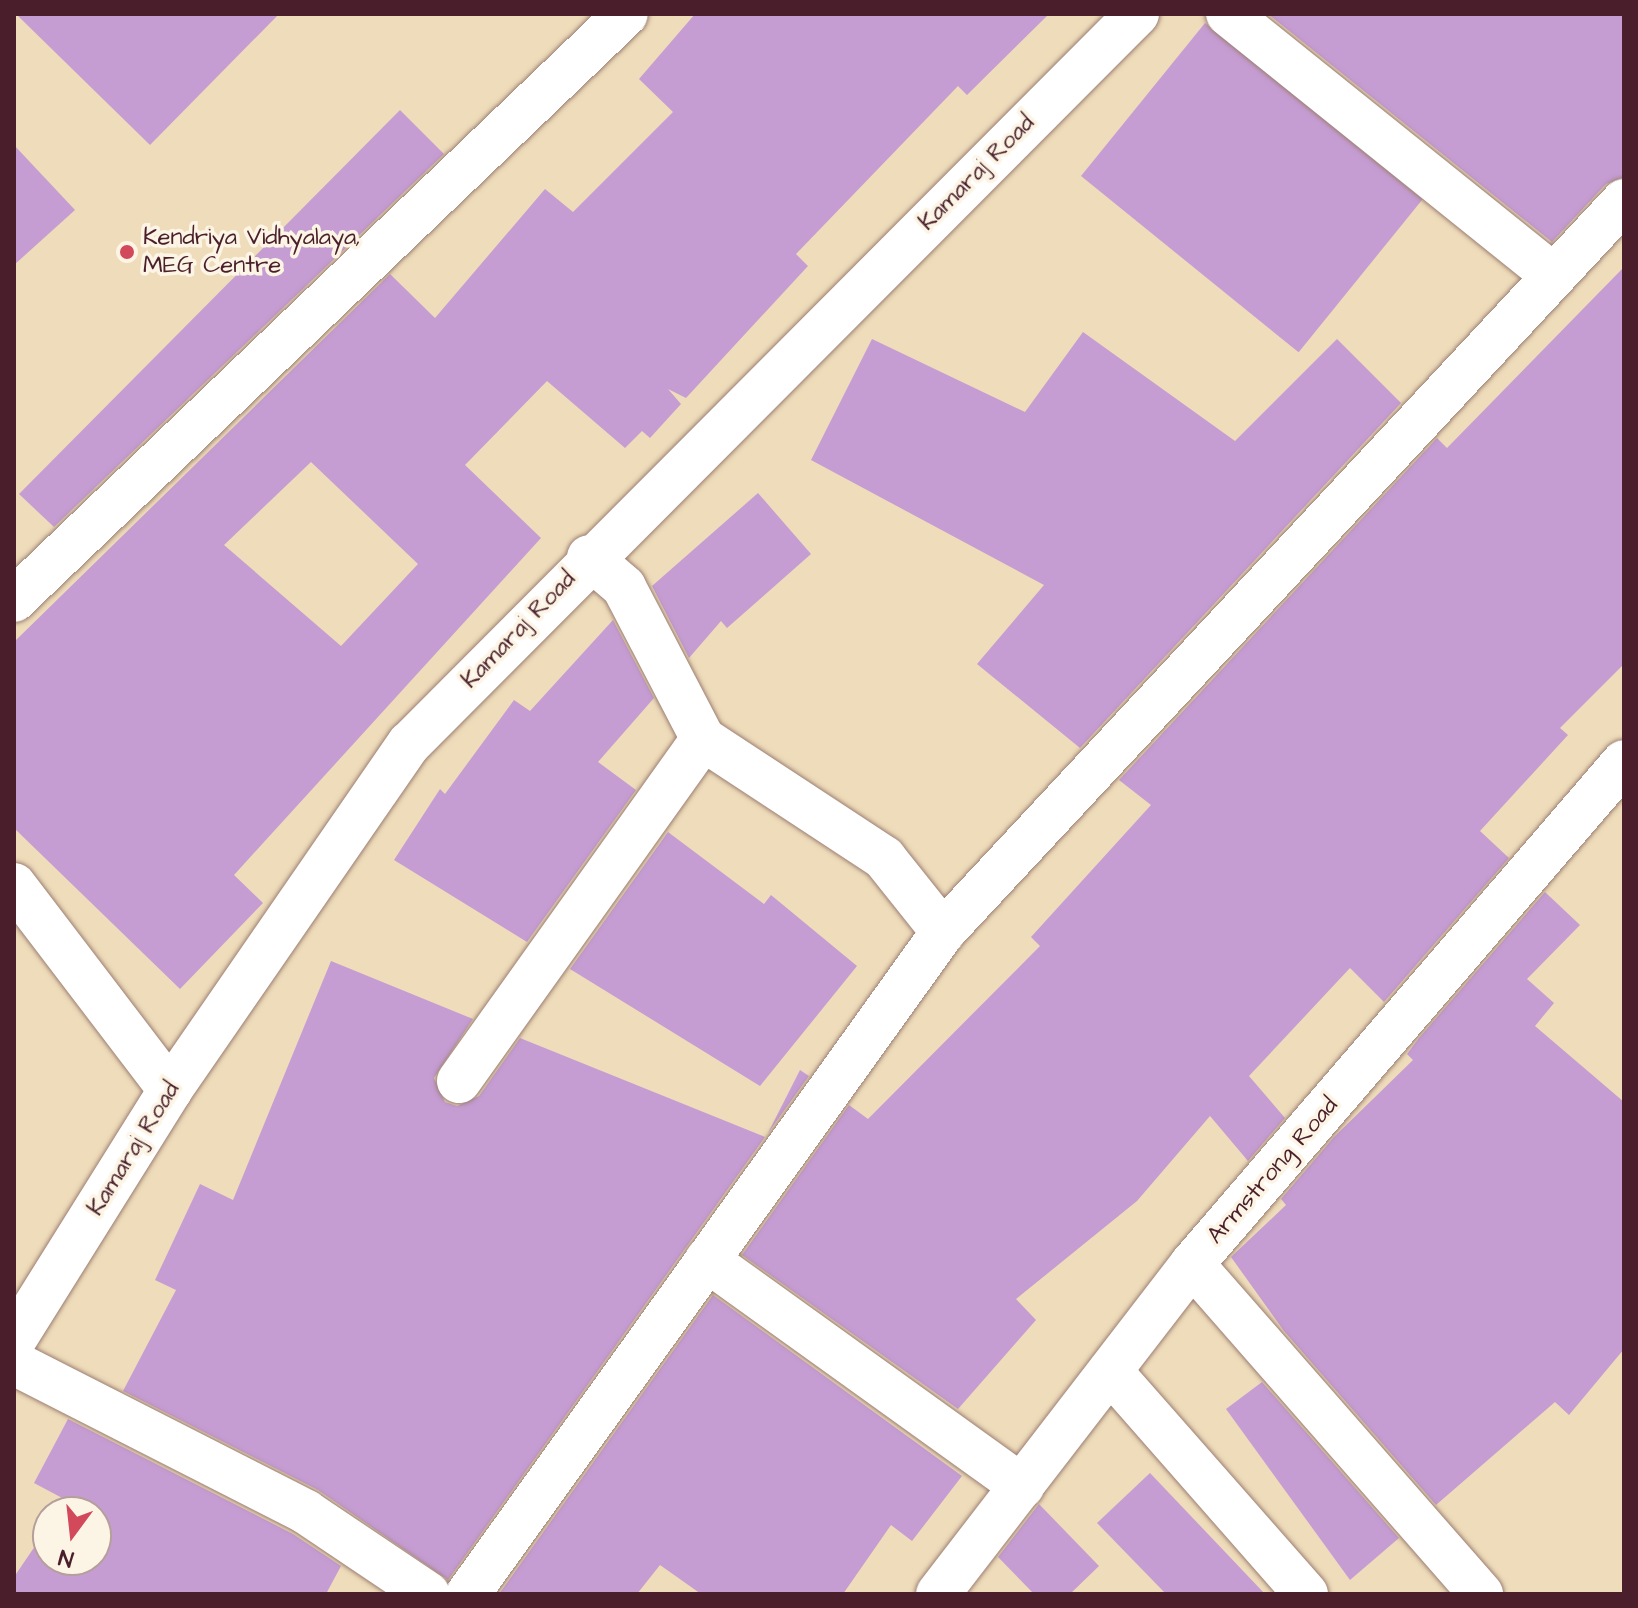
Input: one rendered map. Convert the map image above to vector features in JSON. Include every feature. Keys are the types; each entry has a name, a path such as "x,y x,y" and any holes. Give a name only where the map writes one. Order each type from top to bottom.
{"street":[{"path":"14,600 626,14"},
{"name":"Kamaraj Road","path":"14,1340 170,1090 409,744 589,557 1137,14"},
{"path":"1228,14 1554,276"},
{"path":"468,1594 943,932 1624,201"},
{"path":"589,557 624,587 703,739 884,858 943,932"},
{"path":"459,1081 703,739"},
{"name":"Armstrong Road","path":"938,1594 1192,1264 1622,766"},
{"path":"14,885 170,1090"},
{"path":"707,1260 1022,1486"},
{"path":"1192,1264 1481,1594"},
{"path":"14,1363 306,1512 428,1594"},
{"path":"1110,1371 1306,1594"}],"building":[{"path":"16,14 279,14 150,145"},
{"path":"695,14 1049,14 967,95 958,86 796,254 808,266 686,398 668,389 681,404 650,438 642,431 625,448 547,381 465,465 541,538 234,875 263,903 180,989 14,828 14,642 390,274 435,318 545,189 573,212 673,112 639,79","holes":["311,462 418,564 341,646 224,545"]},
{"path":"1268,14 1624,14 1624,177 1606,184 1552,242"},
{"path":"1205,23 1423,199 1299,352 1081,176"},
{"path":"400,110 444,154 54,527 19,494"},
{"path":"14,145 75,210 14,265"},
{"path":"1624,267 1624,664 1560,728 1568,735 1480,831 1509,858 1384,1002 1350,968 1249,1076 1285,1118 1248,1161 1210,1116 1137,1201 1016,1299 1036,1320 958,1409 742,1255 849,1105 868,1119 1040,946 1031,937 1151,805 1119,780 1437,438 1447,448"},
{"path":"1083,332 1235,441 1337,339 1401,403 1080,748 977,664 1044,585 811,460 872,339 1025,412"},
{"path":"758,493 811,554 727,628 721,621 689,658 652,586"},
{"path":"613,620 654,698 598,762 636,790 527,942 394,860 440,789 445,794 514,700 530,711"},
{"path":"668,832 764,904 771,895 857,966 760,1086 570,969"},
{"path":"1545,892 1580,925 1527,979 1554,1003 1535,1026 1624,1102 1624,1349 1569,1415 1555,1402 1436,1505 1284,1331 1231,1257 1286,1205 1281,1199 1334,1137 1413,1060 1407,1054 1419,1038"},
{"path":"331,961 473,1019 434,1078 445,1102 457,1106 479,1096 520,1038 765,1137 448,1580 318,1490 123,1391 176,1290 155,1280 200,1184 233,1200"},
{"path":"800,1070 809,1076 768,1133"},
{"path":"713,1295 962,1476 912,1541 891,1525 843,1594 701,1594 660,1565 637,1594 499,1594"},
{"path":"1262,1382 1399,1538 1350,1580 1226,1409"},
{"path":"68,1419 293,1534 341,1566 326,1594 14,1594 14,1577 32,1551 32,1576 112,1576 112,1496 58,1496 34,1483"},
{"path":"1150,1473 1265,1594 1166,1594 1097,1523"},
{"path":"1039,1504 1099,1566 1070,1594 1034,1594 998,1557"}],"place":[{"name":"Kendriya Vidhyalaya, MEG Centre","path":"127,252"}]}
